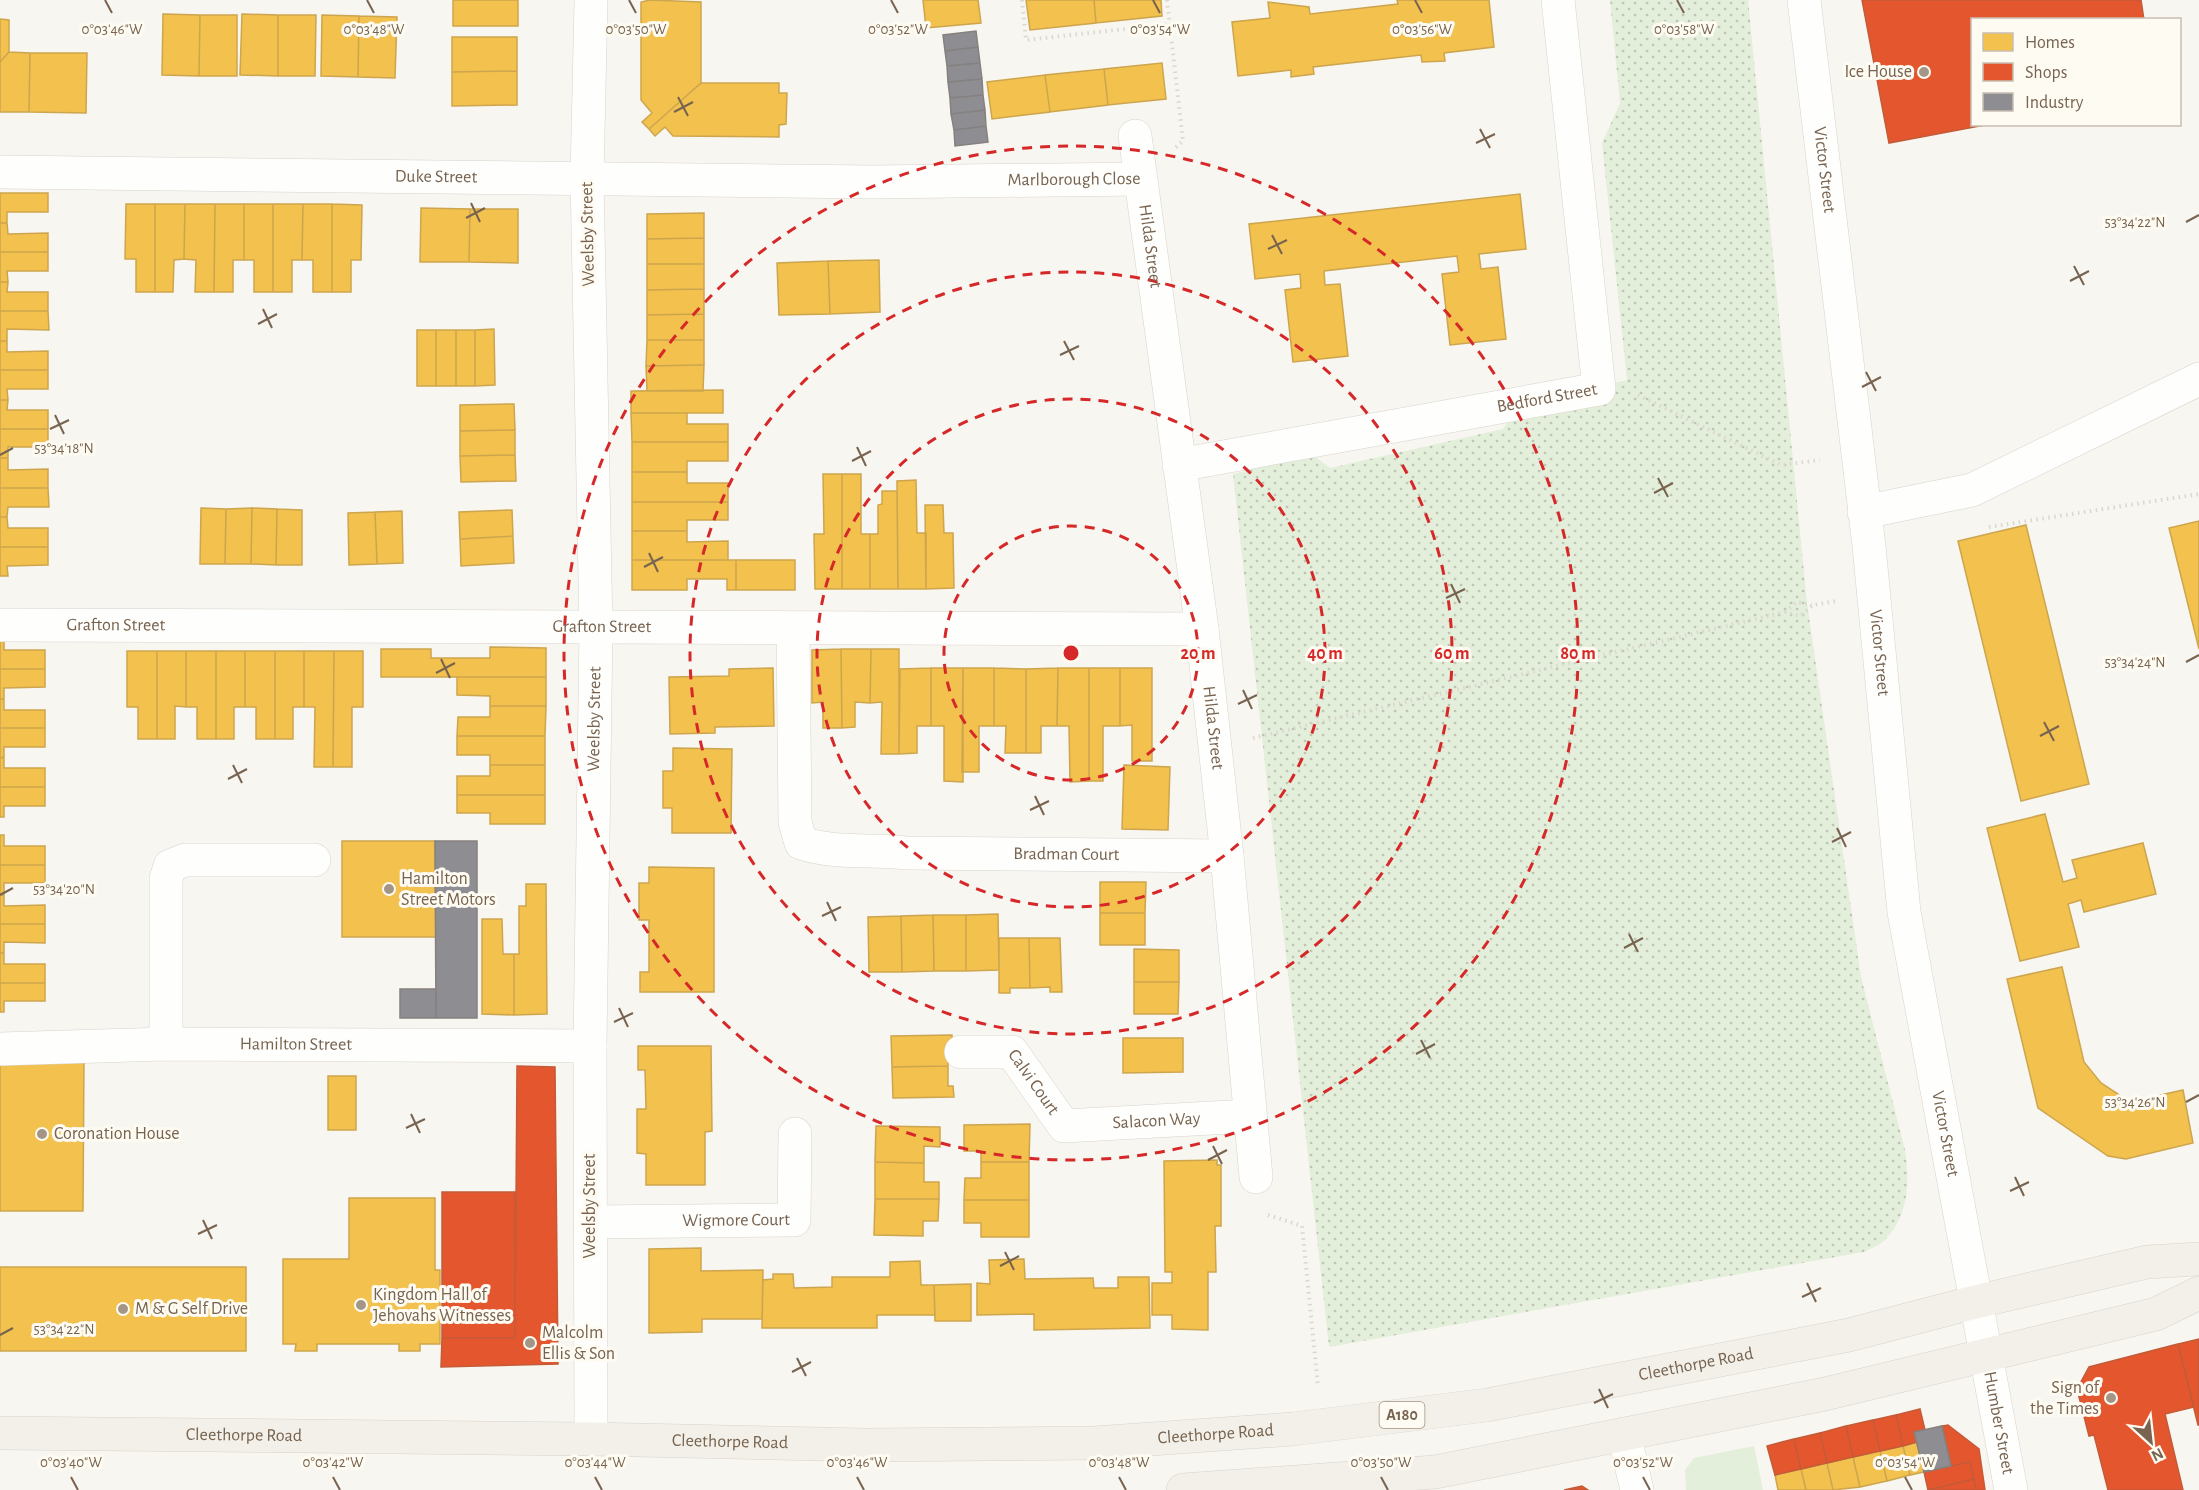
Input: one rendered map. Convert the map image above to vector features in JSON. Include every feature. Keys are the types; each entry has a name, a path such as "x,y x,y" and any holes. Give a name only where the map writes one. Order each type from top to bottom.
{"main road":[{"name":"Cleethorpe Road","path":"0,1433 591,1439 865,1445 1094,1443 1322,1426 1487,1405 1849,1335 1975,1302 2147,1262 2199,1259"},
{"path":"1183,1490 1435,1472 1825,1394 2156,1314 2199,1293"}],"street":[{"name":"Weelsby Street","path":"591,0 587,178 596,629 590,1046 591,1439"},
{"name":"Bedford Street","path":"1179,465 1599,389 1558,0"},
{"name":"Victor Street","path":"1804,0 1874,595 1904,912 1985,1356"},
{"name":"Hilda Street","path":"1135,136 1202,629 1227,856 1256,1177"},
{"name":"Duke Street","path":"0,172 873,182"},
{"name":"Marlborough Close","path":"873,182 1140,179"},
{"path":"1864,512 1972,490 2199,380"},
{"name":"Grafton Street","path":"0,625 793,630 1202,629"},
{"name":"Bradman Court","path":"793,630 795,822 801,843 825,850 873,849 906,853 1227,856"},
{"path":"166,1044 166,879 170,866 185,860 314,860"},
{"name":"Hamilton Street","path":"0,1049 166,1044 590,1046"},
{"name":"Calvi Court","path":"961,1052 1012,1052 1064,1126"},
{"name":"Salacon Way","path":"1064,1126 1249,1116"},
{"name":"Wigmore Court","path":"590,1222 794,1220 795,1134"},
{"name":"Humber Street","path":"1985,1356 2012,1490"},
{"path":"1624,1434 1637,1490"}],"path":[{"path":"1022,0 1026,40 1170,24"},
{"name":"Marlborough Close","path":"1140,179 1183,141 1167,0"},
{"path":"1597,375 1781,465 1857,454"},
{"path":"1984,528 2199,494"},
{"path":"1214,747 1785,612 1797,602 1813,605 1874,595"},
{"path":"1785,612 1800,616 1813,605"},
{"path":"1256,1177 1258,1212 1302,1226 1322,1426"}],"green space":[{"path":"1610,0 1748,0 1807,603 1861,977 1905,1150 1906,1197 1899,1220 1893,1230 1883,1242 1864,1252 1329,1347 1233,474 1313,455 1330,468 1503,429 1516,407 1627,380 1602,143 1620,103"},
{"path":"1754,1446 1763,1490 1686,1490 1685,1470 1694,1458"}],"building: Homes":[{"path":"453,0 518,0 518,26 453,26"},
{"path":"650,0 701,2 701,83 649,129 642,122 652,113 641,100 641,2"},
{"path":"923,0 978,0 981,23 926,28"},
{"path":"1026,0 1094,0 1096,23 1030,30"},
{"path":"1094,0 1161,0 1162,16 1096,23"},
{"path":"1397,0 1489,0 1494,47 1444,53 1445,61 1422,62 1421,55 1313,67 1314,74 1291,77 1291,70 1238,76 1232,22 1270,18 1268,2 1309,7 1310,14 1398,4"},
{"path":"163,14 200,15 199,76 162,75"},
{"path":"242,14 278,15 278,76 240,75"},
{"path":"200,15 237,15 237,76 199,76"},
{"path":"278,15 316,15 315,76 278,76"},
{"path":"322,15 359,16 358,77 321,76"},
{"path":"359,16 397,17 395,78 358,77"},
{"path":"0,19 9,20 9,52 0,62"},
{"path":"452,37 517,37 517,71 452,72"},
{"path":"9,52 30,53 29,112 0,112 0,62"},
{"path":"30,53 87,53 86,113 29,112"},
{"path":"1162,63 1166,99 1108,105 1104,69"},
{"path":"1104,69 1108,105 1050,112 1045,75"},
{"path":"517,71 517,105 452,106 452,72"},
{"path":"1045,75 1050,112 992,119 987,82"},
{"path":"701,83 779,83 779,93 787,93 786,124 779,125 779,137 673,136 665,127 655,136 649,129"},
{"path":"0,193 48,193 48,212 7,212 7,223 0,223"},
{"path":"1520,194 1526,249 1479,254 1481,269 1498,267 1506,339 1450,345 1442,274 1459,272 1457,256 1324,271 1325,285 1340,284 1348,356 1293,362 1285,290 1301,288 1300,274 1255,279 1249,224"},
{"path":"126,204 155,204 155,292 136,292 136,259 125,259"},
{"path":"155,204 185,204 184,259 174,260 173,292 155,292"},
{"path":"185,204 215,204 214,292 195,292 196,260 184,259"},
{"path":"215,204 244,204 244,260 233,260 233,292 214,292"},
{"path":"244,204 273,204 273,292 254,292 254,260 244,260"},
{"path":"273,204 303,204 302,260 292,260 292,292 273,292"},
{"path":"303,204 332,204 332,292 313,292 313,260 302,260"},
{"path":"332,204 362,205 361,260 351,260 351,292 332,292"},
{"path":"421,208 470,209 469,262 420,262"},
{"path":"470,209 518,209 518,263 469,262"},
{"path":"704,213 704,238 647,239 647,214"},
{"path":"0,223 7,223 8,234 48,233 48,252 0,252"},
{"path":"704,238 704,264 647,264 647,239"},
{"path":"0,252 48,252 48,271 7,271 8,282 0,282"},
{"path":"879,260 880,312 830,314 828,261"},
{"path":"828,261 830,314 779,315 777,263"},
{"path":"647,264 704,264 704,289 647,290"},
{"path":"0,282 8,282 7,292 48,292 48,311 0,311"},
{"path":"704,289 704,314 647,315 647,290"},
{"path":"0,311 48,311 49,330 7,329 7,341 0,341"},
{"path":"704,314 704,340 647,340 647,315"},
{"path":"494,329 495,385 475,386 475,330"},
{"path":"417,330 436,330 436,386 417,386"},
{"path":"436,330 456,330 456,386 436,386"},
{"path":"456,330 475,330 475,386 456,386"},
{"path":"647,340 704,340 704,365 646,366"},
{"path":"0,341 7,341 7,352 48,351 48,370 0,370"},
{"path":"704,365 703,391 647,391 646,366"},
{"path":"0,370 48,370 48,389 7,389 8,400 0,400"},
{"path":"723,390 723,413 631,413 631,391"},
{"path":"0,400 8,400 7,410 48,410 48,429 0,429"},
{"path":"514,404 515,430 460,431 460,405"},
{"path":"631,413 687,413 687,424 728,424 728,442 632,442"},
{"path":"0,429 48,429 48,447 8,447 8,458 0,458"},
{"path":"515,430 515,455 460,456 460,431"},
{"path":"632,442 728,442 728,461 687,461 687,472 632,472"},
{"path":"515,455 516,481 461,482 460,456"},
{"path":"0,458 8,458 8,470 48,469 48,488 0,488"},
{"path":"632,472 687,472 687,483 728,483 728,502 632,502"},
{"path":"823,474 842,474 842,589 815,589 814,534 824,534"},
{"path":"842,474 861,474 861,534 870,534 870,589 842,589"},
{"path":"916,480 917,533 926,533 926,589 898,589 897,481"},
{"path":"0,488 48,488 49,507 8,507 7,517 0,517"},
{"path":"882,491 897,491 898,589 870,589 870,534 878,534 878,505 882,504"},
{"path":"632,502 728,502 728,520 687,520 687,531 632,531"},
{"path":"925,505 943,505 944,533 953,533 954,588 926,589"},
{"path":"201,508 226,509 225,564 200,564"},
{"path":"252,508 251,564 225,564 226,509"},
{"path":"252,508 277,509 276,565 251,564"},
{"path":"277,509 302,510 302,565 276,565"},
{"path":"512,510 513,536 460,539 459,512"},
{"path":"402,511 403,563 377,564 375,512"},
{"path":"375,512 377,564 349,565 348,513"},
{"path":"0,517 7,517 8,528 48,528 48,547 0,547"},
{"path":"2199,521 2199,649 2169,528"},
{"path":"2026,525 2089,784 2021,801 1958,541"},
{"path":"632,531 687,531 687,542 728,541 728,560 632,560"},
{"path":"513,536 514,563 461,566 460,539"},
{"path":"0,547 48,547 48,565 7,566 8,576 0,576"},
{"path":"632,560 736,560 736,590 727,590 727,579 687,579 687,590 632,590"},
{"path":"736,560 795,560 795,590 736,590"},
{"path":"0,639 4,639 4,650 45,650 45,669 0,669"},
{"path":"490,647 546,648 546,677 381,677 381,649 431,649 431,658 490,658"},
{"path":"841,649 871,649 870,703 855,702 855,727 842,728"},
{"path":"841,649 842,728 823,728 823,702 812,703 812,650"},
{"path":"871,649 899,649 899,754 881,754 882,702 870,703"},
{"path":"127,651 157,651 157,739 138,739 138,707 127,707"},
{"path":"157,651 186,651 186,707 175,706 175,739 157,739"},
{"path":"186,651 216,651 216,739 197,739 197,707 186,707"},
{"path":"216,651 245,651 245,707 234,707 234,739 216,739"},
{"path":"245,651 275,651 275,739 256,739 256,707 245,707"},
{"path":"275,651 304,651 304,707 293,707 293,739 275,739"},
{"path":"304,651 334,651 333,767 314,767 315,707 304,707"},
{"path":"334,651 363,651 363,707 352,707 352,767 333,767"},
{"path":"773,668 774,726 715,727 715,733 670,734 669,677 729,676 729,669"},
{"path":"931,668 963,668 963,782 944,781 944,726 931,726"},
{"path":"931,668 931,726 917,726 917,753 899,754 900,669"},
{"path":"963,668 994,668 994,726 979,726 979,772 962,772"},
{"path":"994,668 1026,669 1026,753 1005,753 1006,726 994,726"},
{"path":"1058,668 1089,668 1089,781 1070,782 1069,726 1057,726"},
{"path":"1058,668 1057,726 1041,726 1041,753 1026,753 1026,669"},
{"path":"1089,668 1120,668 1120,726 1103,726 1103,781 1089,781"},
{"path":"1120,668 1152,668 1152,761 1132,761 1132,725 1120,726"},
{"path":"0,669 45,669 45,687 4,688 4,699 0,699"},
{"path":"457,677 546,677 546,706 490,706 490,696 457,695"},
{"path":"0,699 4,699 4,710 45,710 45,728 0,728"},
{"path":"490,706 546,706 545,736 457,736 458,717 490,717"},
{"path":"0,728 45,728 45,747 4,747 4,757 0,758"},
{"path":"457,736 545,736 545,765 490,765 490,755 457,755"},
{"path":"673,748 732,749 731,833 672,833 672,808 663,808 663,771 673,771"},
{"path":"4,757 4,768 45,768 45,787 0,787 0,758"},
{"path":"490,765 545,765 545,795 457,795 457,776 490,776"},
{"path":"1124,765 1170,767 1168,830 1122,829"},
{"path":"0,787 45,787 45,806 4,806 4,817 0,817"},
{"path":"457,795 545,795 545,824 490,824 490,813 457,813"},
{"path":"2045,814 2063,882 2077,878 2072,860 2143,843 2156,894 2084,912 2081,900 2068,904 2079,947 2020,961 1987,828"},
{"path":"0,835 4,835 4,846 45,846 45,865 0,865"},
{"name":"Hamilton Street Motors","path":"342,841 435,841 436,937 342,937"},
{"path":"0,865 45,865 45,883 4,883 4,895 0,895"},
{"path":"649,867 714,868 714,992 640,992 640,972 649,972 649,920 639,920 639,883 649,883"},
{"path":"1100,882 1146,882 1145,913 1100,913"},
{"path":"526,884 546,884 547,1014 514,1015 514,954 519,954 519,906 526,906"},
{"path":"0,895 4,895 4,906 45,905 45,924 0,924"},
{"path":"1100,913 1145,913 1145,945 1100,945"},
{"path":"998,914 999,970 966,971 966,915"},
{"path":"933,915 966,915 966,971 934,971"},
{"path":"933,915 934,971 902,972 901,916"},
{"path":"901,916 902,972 869,972 868,917"},
{"path":"482,919 502,919 503,954 514,954 514,1015 482,1014"},
{"path":"0,924 45,924 45,943 4,942 4,953 0,953"},
{"path":"999,938 1029,938 1030,988 1010,988 1010,993 999,993"},
{"path":"1029,938 1060,938 1062,992 1050,992 1050,987 1030,988"},
{"path":"1134,949 1179,950 1179,982 1134,982"},
{"path":"0,953 4,953 4,964 45,964 45,983 0,983"},
{"path":"2062,967 2084,1062 2101,1083 2130,1102 2183,1090 2193,1143 2126,1159 2108,1156 2038,1108 2007,979"},
{"path":"1134,982 1179,982 1178,1014 1134,1014"},
{"path":"0,983 45,983 45,1001 4,1001 4,1012 0,1012"},
{"path":"952,1035 952,1051 948,1051 948,1066 892,1067 891,1036"},
{"path":"1123,1038 1183,1038 1183,1072 1123,1073"},
{"path":"638,1046 711,1046 712,1131 705,1132 705,1185 646,1185 646,1154 637,1153 637,1109 646,1109 645,1070 638,1070"},
{"name":"Coronation House","path":"0,1056 84,1056 83,1211 0,1211"},
{"path":"948,1066 948,1086 953,1086 954,1097 893,1098 892,1067"},
{"path":"328,1076 356,1076 356,1130 328,1130"},
{"path":"1030,1124 1029,1162 981,1162 981,1151 964,1151 964,1125"},
{"path":"876,1126 940,1127 940,1147 924,1146 924,1163 875,1162"},
{"path":"1217,1160 1217,1165 1221,1165 1221,1226 1215,1226 1216,1272 1208,1272 1208,1330 1172,1329 1172,1315 1152,1315 1152,1283 1172,1283 1172,1272 1165,1272 1164,1161"},
{"path":"875,1162 924,1163 924,1182 939,1182 939,1199 875,1199"},
{"path":"981,1162 1029,1162 1029,1200 964,1200 965,1178 981,1178"},
{"name":"Kingdom Hall of Jehovahs Witnesses","path":"349,1198 435,1198 435,1270 440,1270 440,1344 420,1344 420,1351 399,1351 399,1344 317,1344 317,1351 295,1351 296,1344 283,1344 283,1259 349,1259"},
{"path":"875,1199 939,1199 938,1221 923,1221 923,1236 874,1235"},
{"path":"964,1200 1029,1200 1029,1237 981,1237 981,1223 964,1223"},
{"path":"701,1248 701,1271 763,1270 762,1319 702,1319 702,1332 649,1333 649,1249"},
{"path":"1024,1259 1025,1279 1093,1278 1094,1288 1118,1288 1118,1277 1149,1277 1150,1328 1034,1330 1034,1314 977,1315 977,1283 990,1284 989,1260"},
{"path":"920,1261 921,1285 934,1285 935,1315 877,1315 877,1328 762,1328 763,1280 773,1279 773,1274 793,1274 794,1288 832,1287 832,1277 890,1277 890,1262"},
{"name":"M & G Self Drive","path":"0,1267 246,1267 246,1351 0,1351"},
{"path":"971,1284 971,1321 935,1321 934,1285"},
{"path":"1917,1442 1924,1472 1910,1475 1903,1446"},
{"path":"1903,1446 1910,1475 1887,1481 1880,1451"},
{"path":"1880,1451 1887,1481 1860,1487 1853,1457"},
{"path":"1853,1457 1860,1487 1833,1490 1827,1463"},
{"path":"1827,1463 1833,1490 1806,1490 1801,1469"},
{"path":"1801,1469 1806,1490 1778,1490 1775,1475"}],"building: Shops":[{"name":"Ice House","path":"1862,0 2141,0 2144,18 1971,18 1971,126 1979,126 1889,143"},
{"path":"517,1066 555,1067 558,1364 441,1367 442,1338 515,1338"},
{"path":"442,1192 515,1192 515,1338 442,1338"},
{"path":"2199,1339 2199,1425 2198,1425 2178,1344"},
{"path":"2178,1344 2194,1407 2165,1414 2183,1490 2108,1490 2094,1435 2089,1436 2077,1389 2089,1367"},
{"path":"1920,1409 1925,1430 1914,1432 1917,1442 1903,1446 1896,1415"},
{"path":"1896,1415 1903,1446 1880,1451 1873,1420"},
{"path":"1873,1420 1880,1451 1853,1457 1846,1426"},
{"path":"1948,1425 1979,1449 1985,1490 1976,1490 1970,1462 1951,1466 1942,1426"},
{"path":"1846,1426 1853,1457 1827,1463 1820,1433"},
{"path":"1820,1433 1827,1463 1801,1469 1794,1439"},
{"path":"1794,1439 1801,1469 1775,1475 1767,1446"},
{"path":"1970,1462 1974,1479 1928,1490 1924,1472"},
{"path":"1974,1479 1976,1490 1928,1490"},
{"path":"1582,1486 1588,1490 1564,1490"}],"building: Industry":[{"path":"976,31 978,47 945,51 943,35"},
{"path":"978,47 980,63 947,66 945,51"},
{"path":"980,63 982,79 948,82 947,66"},
{"path":"982,79 983,95 950,98 948,82"},
{"path":"983,95 985,110 951,114 950,98"},
{"path":"985,110 986,126 954,130 951,114"},
{"path":"986,126 988,142 955,146 954,130"},
{"path":"435,841 477,841 477,1018 436,1018"},
{"path":"400,989 436,989 436,1018 400,1018"},
{"path":"1942,1426 1951,1466 1924,1472 1914,1432"}],"place":[{"name":"Ice House","path":"1924,72"},
{"name":"Hamilton Street Motors","path":"389,889"},
{"name":"Coronation House","path":"42,1134"},
{"name":"Kingdom Hall of Jehovahs Witnesses","path":"361,1305"},
{"name":"M & G Self Drive","path":"123,1309"},
{"name":"Malcolm Ellis & Son","path":"530,1343"},
{"name":"Sign of the Times","path":"2111,1398"}]}
